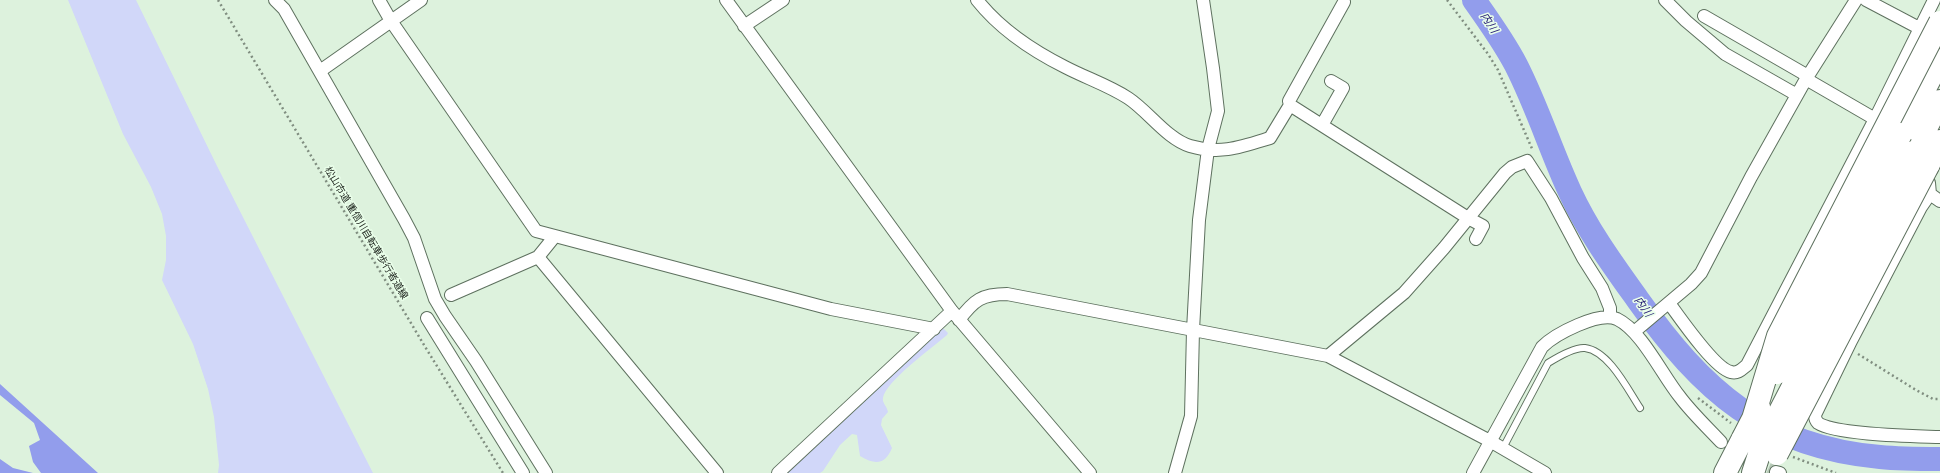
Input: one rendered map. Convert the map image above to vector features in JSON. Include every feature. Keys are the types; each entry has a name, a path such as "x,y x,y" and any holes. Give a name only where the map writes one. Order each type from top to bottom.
{"highway":[{"path":"1764,454 1778,336 1930,25"},
{"path":"1764,454 1901,134 1940,60"},
{"path":"1725,473 1764,454 1940,101"},
{"path":"1753,473 1940,142"}],"street":[{"path":"275,0 284,9 404,219 414,238 435,299 481,368 546,473"},
{"path":"379,0 391,21 536,231 831,309 934,329"},
{"path":"320,71 421,0"},
{"path":"726,0 956,316 1090,473"},
{"path":"744,26 783,0"},
{"path":"977,0 1010,32 1037,52 1128,98 1153,118 1173,137 1188,145 1220,151 1270,138 1290,105 1290,101 1344,2"},
{"path":"1175,473 1191,416 1193,330 1199,220 1208,149 1218,111 1203,0"},
{"path":"1665,0 1686,21 1725,54 1797,95"},
{"path":"1637,330 1691,284 1708,262 1751,177 1797,95 1856,0"},
{"path":"1866,0 1930,25"},
{"path":"1666,305 1722,369 1731,372 1741,371 1747,365 1875,119 1930,25 1934,0"},
{"path":"1704,16 1875,119 1933,193"},
{"path":"1322,125 1343,88 1331,81"},
{"path":"1290,105 1483,226 1476,238"},
{"path":"1328,356 1404,293 1505,173 1512,167 1527,162 1551,198 1583,258 1602,288 1610,308 1610,317"},
{"path":"1940,166 1933,193 1921,208 1849,344 1814,415 1815,419 1819,423 1840,430 1940,437"},
{"path":"451,295 538,257 555,236"},
{"path":"538,257 717,473"},
{"path":"778,473 934,329 956,316 979,299 987,296 1007,294 1328,356 1490,440 1545,473"},
{"path":"1780,303 1849,344"},
{"path":"1473,473 1542,347 1548,342 1591,320 1610,317 1617,319 1637,330 1679,396 1721,442"},
{"path":"428,318 522,473"}],"lane":[{"path":"1503,448 1548,363 1559,356 1584,348 1596,352 1608,361 1640,408"}],"path":[{"name":"松山市道 重信川自転車歩行者道線","path":"218,0 423,343 503,473"},
{"path":"1447,0 1488,54 1498,70 1535,155"},
{"path":"1849,344 1916,390 1933,399 1940,399"}],"shaded area":[{"path":"68,0 136,0 217,166 373,473 218,473 219,465 214,417 208,389 193,344 162,280 166,260 166,236 162,214 151,187 123,134"},
{"path":"943,328 948,333 947,335 900,374 886,391 883,400 888,412 882,419 881,425 892,448 886,458 879,462 875,462 860,456 857,435 852,434 840,445 823,471 820,473 786,473"}],"water":[{"path":"0,384 98,473 41,473 33,462 29,446 40,440 34,423 0,395"},
{"path":"0,459 13,468 33,473 0,473"}],"waterway":[{"name":"内川","path":"1474,0 1491,24 1516,65 1531,96 1556,161 1570,192 1601,248 1662,332 1686,361 1712,387 1769,427 1802,441 1839,451 1880,457 1902,459 1940,459"}],"tunnel":[{"path":"1752,461 1776,472"}]}
